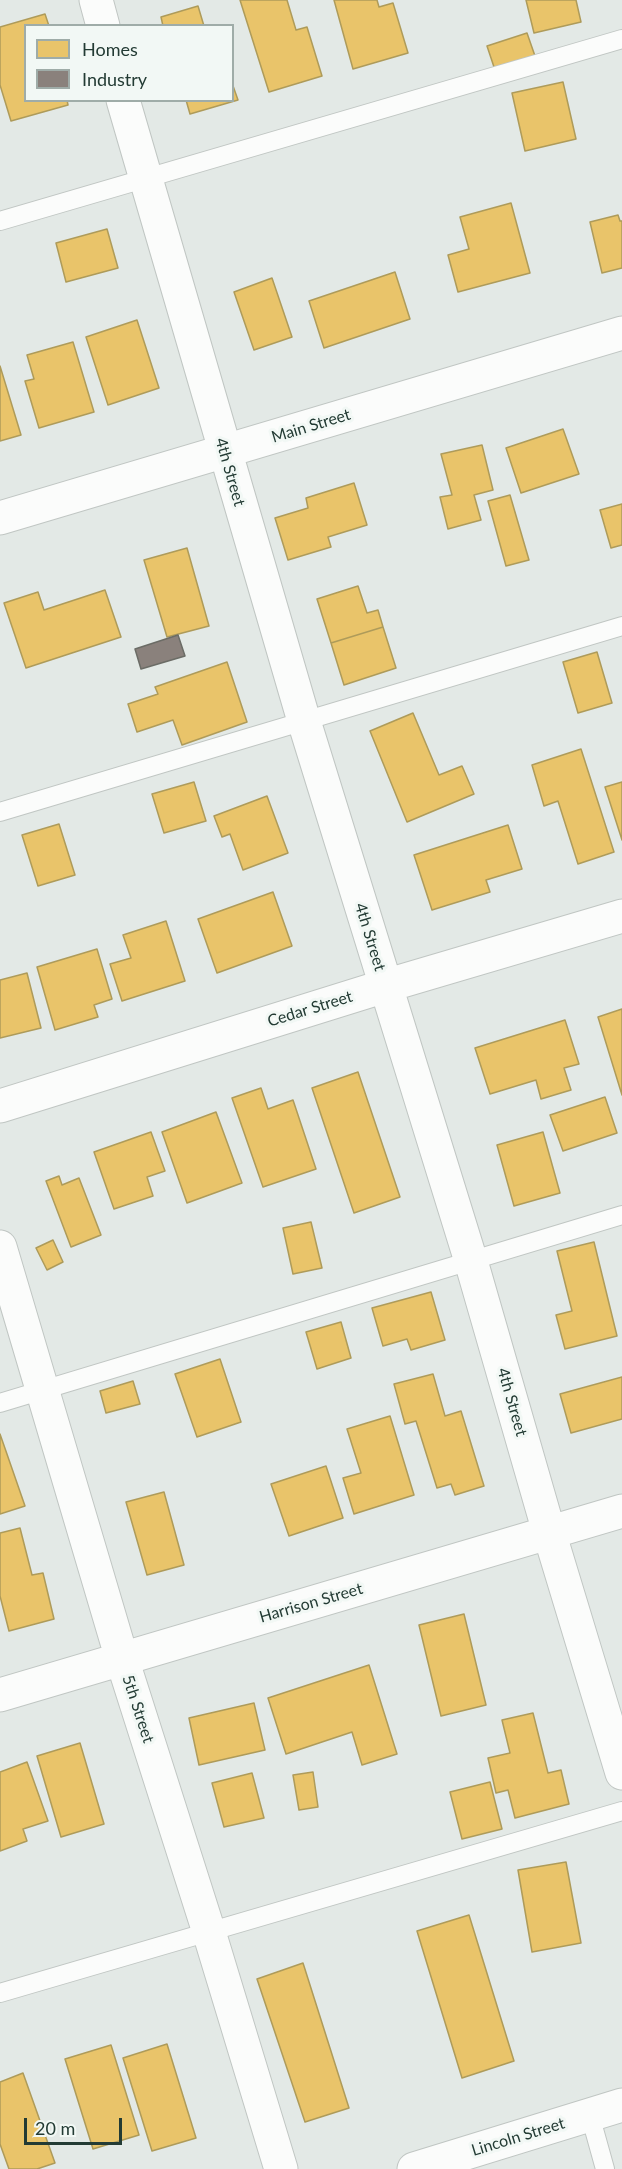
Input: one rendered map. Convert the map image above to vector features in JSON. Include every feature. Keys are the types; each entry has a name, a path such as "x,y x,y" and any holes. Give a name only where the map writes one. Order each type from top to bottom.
{"street":[{"path":"96,0 102,24"},
{"name":"4th Street","path":"124,102 304,721 471,1261 549,1532 622,1773"},
{"name":"Main Street","path":"0,518 622,333"},
{"name":"Cedar Street","path":"0,1106 385,986 622,916"},
{"name":"5th Street","path":"0,1247 122,1659 209,1932 281,2169"},
{"name":"Harrison Street","path":"0,1695 622,1511"},
{"name":"Lincoln Street","path":"414,2169 622,2105"}],"lane":[{"path":"0,221 622,39"},
{"path":"0,812 622,626"},
{"path":"0,1403 622,1215"},
{"path":"0,1993 622,1811"},
{"path":"590,2115 605,2169"}],"building: Homes":[{"path":"240,0 287,0 296,30 307,27 322,76 269,92"},
{"path":"334,0 377,0 379,7 393,3 408,53 353,69"},
{"path":"526,0 576,0 581,22 534,33"},
{"path":"198,6 203,24 163,24 161,17"},
{"path":"45,14 48,24 24,24 24,102 67,102 68,105 11,121 0,85 0,27"},
{"path":"527,33 535,56 495,70 487,46"},
{"path":"563,82 576,139 525,151 512,93"},
{"path":"234,89 238,100 234,101"},
{"path":"187,102 231,102 190,114"},
{"path":"511,203 530,273 458,292 448,255 469,249 460,217"},
{"path":"618,215 622,221 622,268 602,273 590,222"},
{"path":"107,229 118,268 66,282 56,243"},
{"path":"395,272 410,319 324,348 309,301"},
{"path":"272,278 292,337 254,350 234,292"},
{"path":"137,320 159,388 108,405 86,337"},
{"path":"73,342 94,412 39,428 25,381 34,379 27,355"},
{"path":"0,366 21,435 0,441"},
{"path":"563,429 579,474 521,493 506,448"},
{"path":"482,445 493,490 474,495 481,520 448,529 440,497 452,495 441,454"},
{"path":"354,483 367,525 328,537 331,547 288,560 275,518 308,508 306,498"},
{"path":"510,495 529,560 506,566 488,501"},
{"path":"622,504 622,545 611,548 600,510"},
{"path":"187,548 209,626 167,637 144,560"},
{"path":"358,586 367,613 378,610 383,627 331,643 317,599"},
{"path":"105,590 121,637 26,668 4,603 38,592 44,610"},
{"path":"383,627 396,668 344,685 331,643"},
{"path":"597,652 612,703 578,713 563,662"},
{"path":"227,662 247,722 182,745 173,720 137,732 128,704 158,694 155,687"},
{"path":"413,713 439,775 462,766 474,794 407,822 370,731"},
{"path":"581,749 614,852 578,864 558,801 544,806 532,765"},
{"path":"194,782 206,821 164,833 152,794"},
{"path":"622,782 622,840 605,787"},
{"path":"267,796 288,853 243,870 230,834 222,837 214,816"},
{"path":"59,824 75,875 38,886 22,835"},
{"path":"508,825 522,869 486,880 490,892 432,910 414,855"},
{"path":"273,892 292,946 217,973 198,919"},
{"path":"166,921 185,981 122,1001 110,964 131,958 123,935"},
{"path":"97,949 112,999 94,1005 98,1017 55,1030 37,967"},
{"path":"27,973 41,1028 0,1038 0,980"},
{"path":"622,1009 622,1095 598,1017"},
{"path":"565,1020 579,1064 564,1068 571,1090 541,1099 536,1080 490,1094 475,1048"},
{"path":"358,1072 400,1197 354,1213 312,1088"},
{"path":"261,1088 268,1109 293,1100 316,1169 263,1187 232,1098"},
{"path":"605,1097 617,1133 563,1151 550,1115"},
{"path":"216,1112 242,1183 187,1203 162,1132"},
{"path":"151,1132 165,1171 147,1177 153,1196 114,1209 94,1152"},
{"path":"543,1132 560,1193 514,1206 497,1145"},
{"path":"59,1176 62,1185 79,1178 101,1235 71,1247 46,1181"},
{"path":"311,1222 322,1268 293,1274 283,1228"},
{"path":"53,1240 63,1262 47,1270 36,1248"},
{"path":"594,1242 617,1336 565,1349 556,1315 572,1311 557,1251"},
{"path":"431,1292 445,1340 411,1350 407,1339 383,1346 372,1308"},
{"path":"341,1322 351,1358 317,1369 306,1332"},
{"path":"220,1359 241,1422 197,1437 175,1374"},
{"path":"433,1374 445,1416 461,1411 484,1486 455,1495 451,1484 437,1488 416,1421 405,1424 394,1384"},
{"path":"622,1377 622,1419 571,1433 560,1394"},
{"path":"133,1381 140,1404 106,1413 100,1391"},
{"path":"390,1416 414,1495 354,1514 343,1478 361,1473 347,1429"},
{"path":"0,1434 25,1506 0,1514"},
{"path":"326,1466 343,1518 289,1536 271,1484"},
{"path":"164,1492 184,1565 147,1575 126,1502"},
{"path":"20,1528 32,1575 43,1573 54,1619 9,1631 0,1596 0,1533"},
{"path":"464,1614 486,1705 441,1716 419,1625"},
{"path":"369,1665 397,1754 362,1765 352,1732 286,1754 268,1698"},
{"path":"254,1703 265,1750 199,1765 189,1718"},
{"path":"533,1713 548,1773 561,1770 569,1804 515,1818 508,1790 496,1793 488,1758 510,1753 502,1720"},
{"path":"80,1743 104,1824 61,1837 37,1756"},
{"path":"27,1762 48,1821 23,1829 27,1841 0,1851 0,1772"},
{"path":"313,1772 318,1807 299,1810 293,1775"},
{"path":"252,1773 264,1818 224,1827 212,1783"},
{"path":"490,1782 502,1829 462,1839 450,1792"},
{"path":"566,1862 581,1943 532,1952 518,1870"},
{"path":"469,1915 514,2061 462,2078 417,1931"},
{"path":"303,1963 349,2108 305,2122 257,1979"},
{"path":"167,2044 196,2138 152,2151 123,2058"},
{"path":"111,2045 139,2135 93,2149 65,2059"},
{"path":"23,2073 55,2163 37,2169 9,2169 0,2144 0,2082"}],"building: Industry":[{"path":"178,635 185,656 141,669 135,649"}]}
